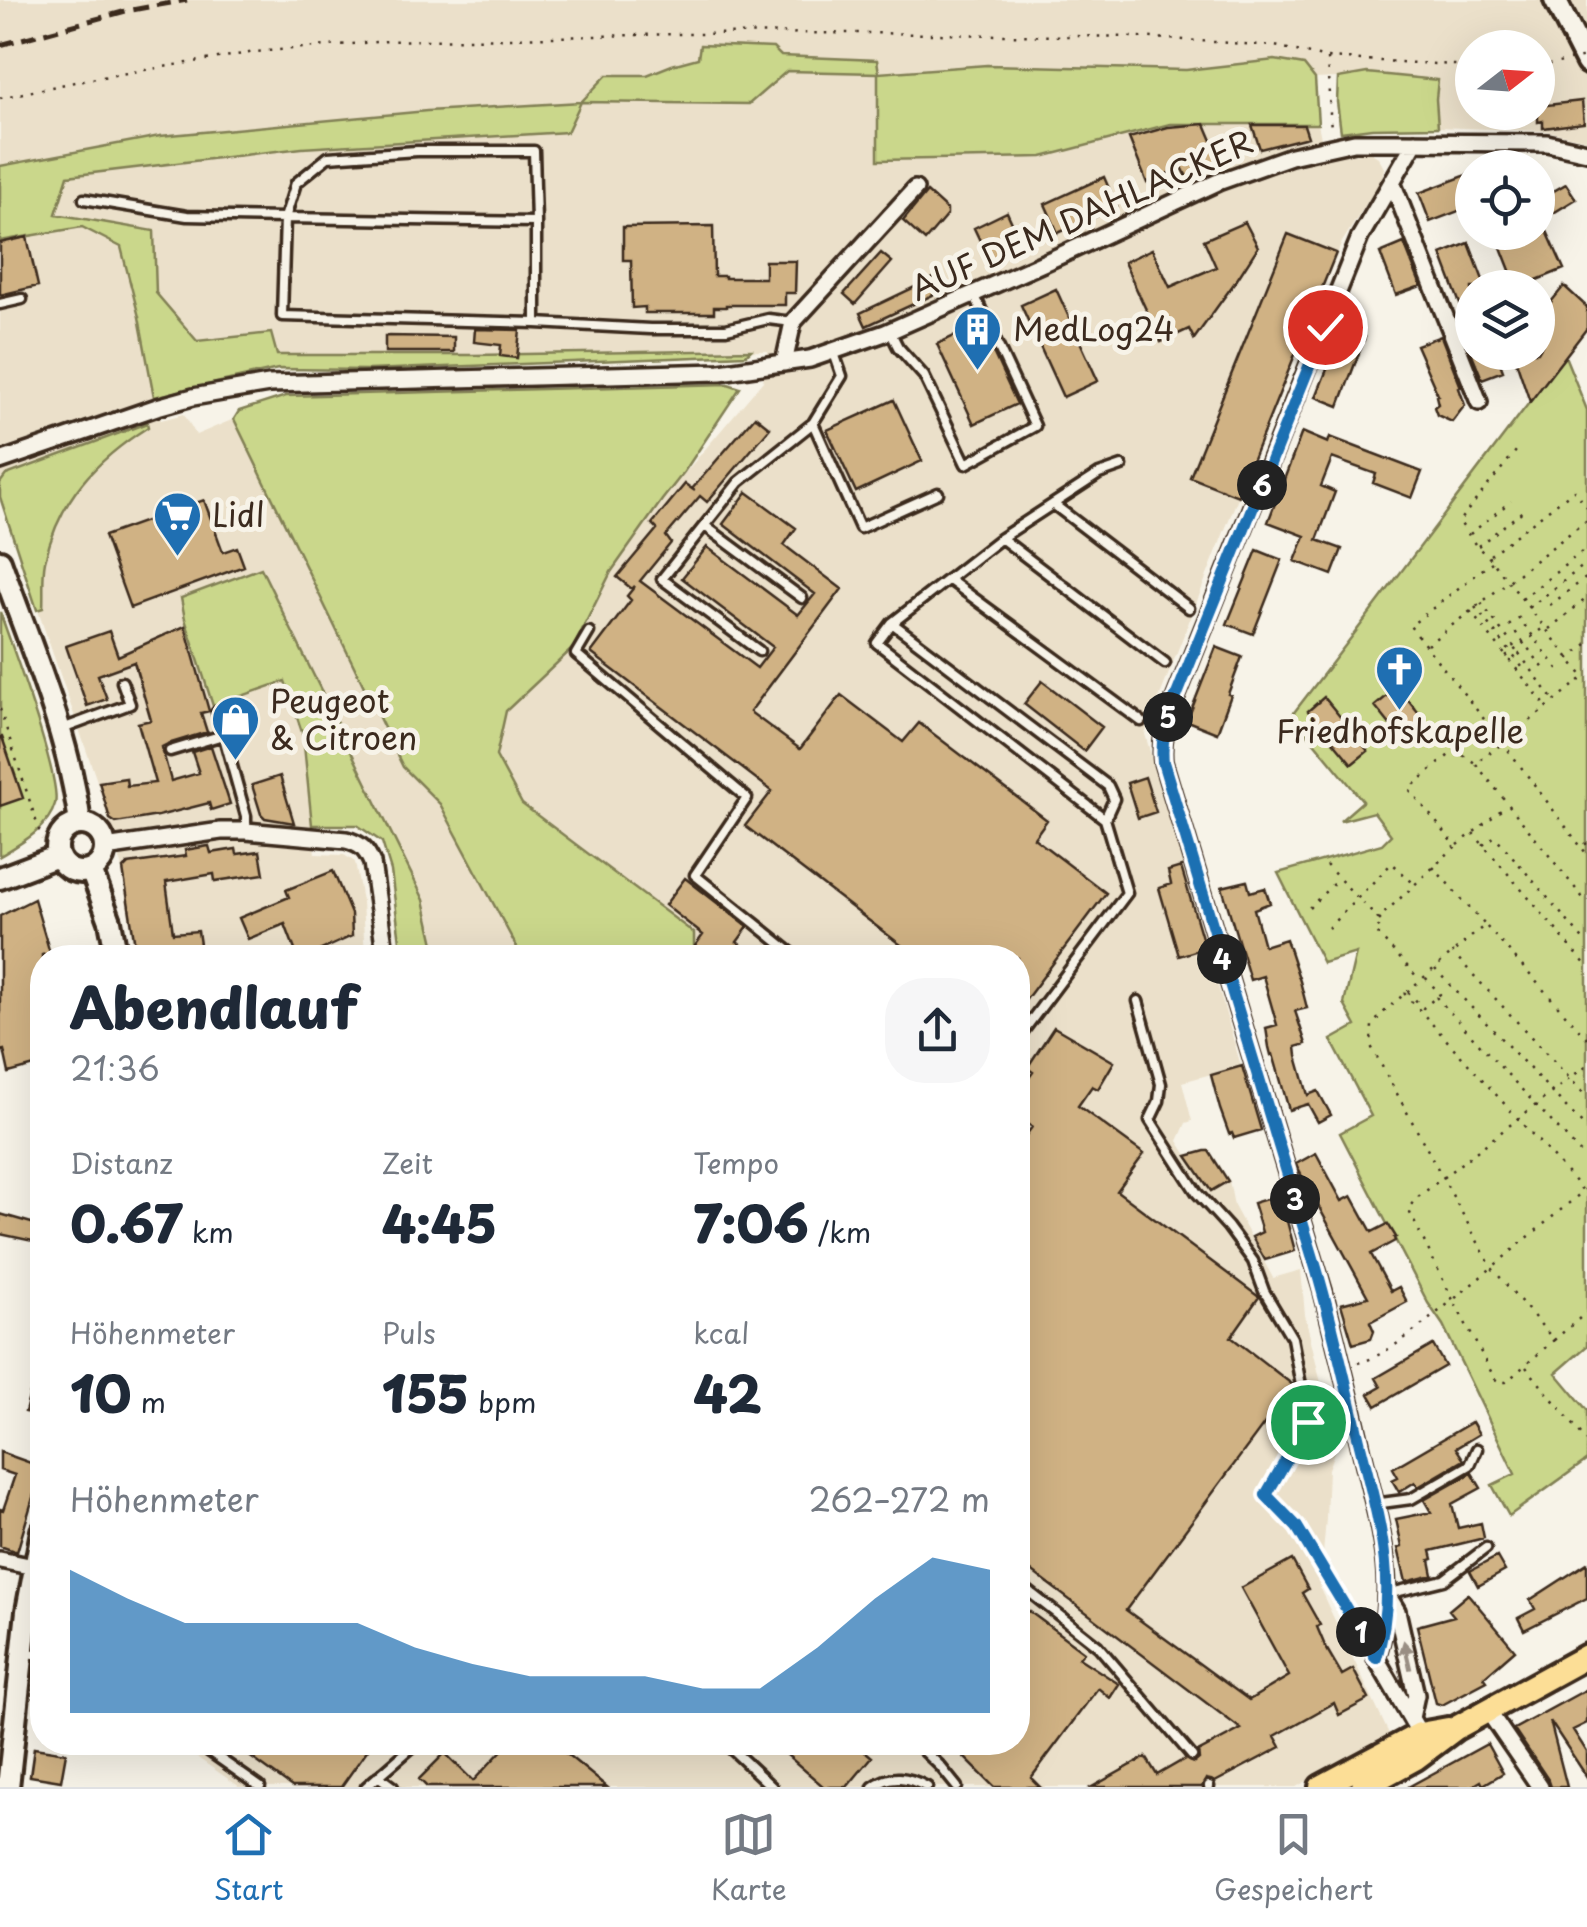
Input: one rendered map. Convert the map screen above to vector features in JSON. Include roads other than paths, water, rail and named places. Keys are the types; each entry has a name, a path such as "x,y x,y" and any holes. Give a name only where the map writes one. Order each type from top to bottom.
{"main road":[{"path":"1363,1787 1416,1758 1456,1728 1587,1656"},
{"path":"1321,1787 1415,1726 1456,1728"},
{"path":"1384,1775 1415,1726"}],"street":[{"path":"1555,0 1581,60"},
{"name":"AUF DEM DAHLACKER","path":"0,461 175,402 269,384 720,372 834,353 974,294 1218,182 1332,146 1354,142 1547,143 1587,152"},
{"path":"1415,1726 1376,1658 1384,1632 1386,1560 1342,1367 1320,1280 1163,762 1162,748 1170,712 1360,237 1416,142"},
{"path":"1392,182 1479,402"},
{"path":"784,363 793,322 915,188"},
{"path":"0,561 71,772 80,824"},
{"path":"80,824 95,828 106,848 102,861 91,870 71,870 54,858 62,833 80,824"},
{"path":"106,848 221,831 358,843 372,863 384,945"},
{"path":"0,878 54,858"},
{"path":"91,870 102,894 114,945"},
{"path":"0,1560 30,1566"},
{"path":"1387,1594 1397,1612 1416,1695 1415,1726"},
{"path":"8,1787 30,1665"},
{"path":"1488,1710 1540,1787"}],"lane":[{"path":"536,323 534,151 328,157 296,183 285,218 282,316 688,329 726,329 768,319 793,322"},
{"path":"84,199 187,216 536,222"},
{"path":"890,331 898,347 924,376 966,464 1035,426 974,294"},
{"path":"0,304 22,299"},
{"path":"759,651 662,579 739,482 812,423 842,376 834,353"},
{"path":"812,423 860,528 938,494"},
{"path":"1030,1022 1127,893 1105,819 877,643 892,622 1001,538 1099,474 1122,466"},
{"path":"1054,504 1188,608"},
{"path":"704,526 802,598"},
{"path":"1001,538 1165,663"},
{"path":"948,578 1141,721"},
{"path":"892,622 1108,786 1114,800 1105,819"},
{"path":"589,632 576,654 747,798 695,875 782,945"},
{"path":"58,730 130,704 122,682"},
{"path":"217,712 246,816 246,831"},
{"path":"170,751 223,735"},
{"path":"1138,1001 1161,1084 1160,1101 1150,1120 1198,1193 1253,1261 1264,1291 1292,1338 1308,1422 1266,1495 1297,1527 1376,1658"},
{"path":"1374,1504 1411,1500 1470,1465 1477,1449"},
{"path":"1387,1594 1444,1580 1486,1548"},
{"path":"1030,1592 1098,1646 1192,1756"},
{"path":"214,1755 260,1787"},
{"path":"366,1787 403,1755"},
{"path":"738,1755 772,1787"},
{"path":"929,1755 957,1787"},
{"path":"378,1776 393,1787"},
{"path":"873,1787 886,1778 898,1777 927,1787"}],"railway":[{"path":"0,45 126,11 187,0"}],"place":[{"name":"MedLog24","path":"978,372"},
{"name":"Lidl","path":"177,558"},
{"name":"Friedhofskapelle","path":"1400,712"},
{"name":"Peugeot & Citroen","path":"235,762"}]}
